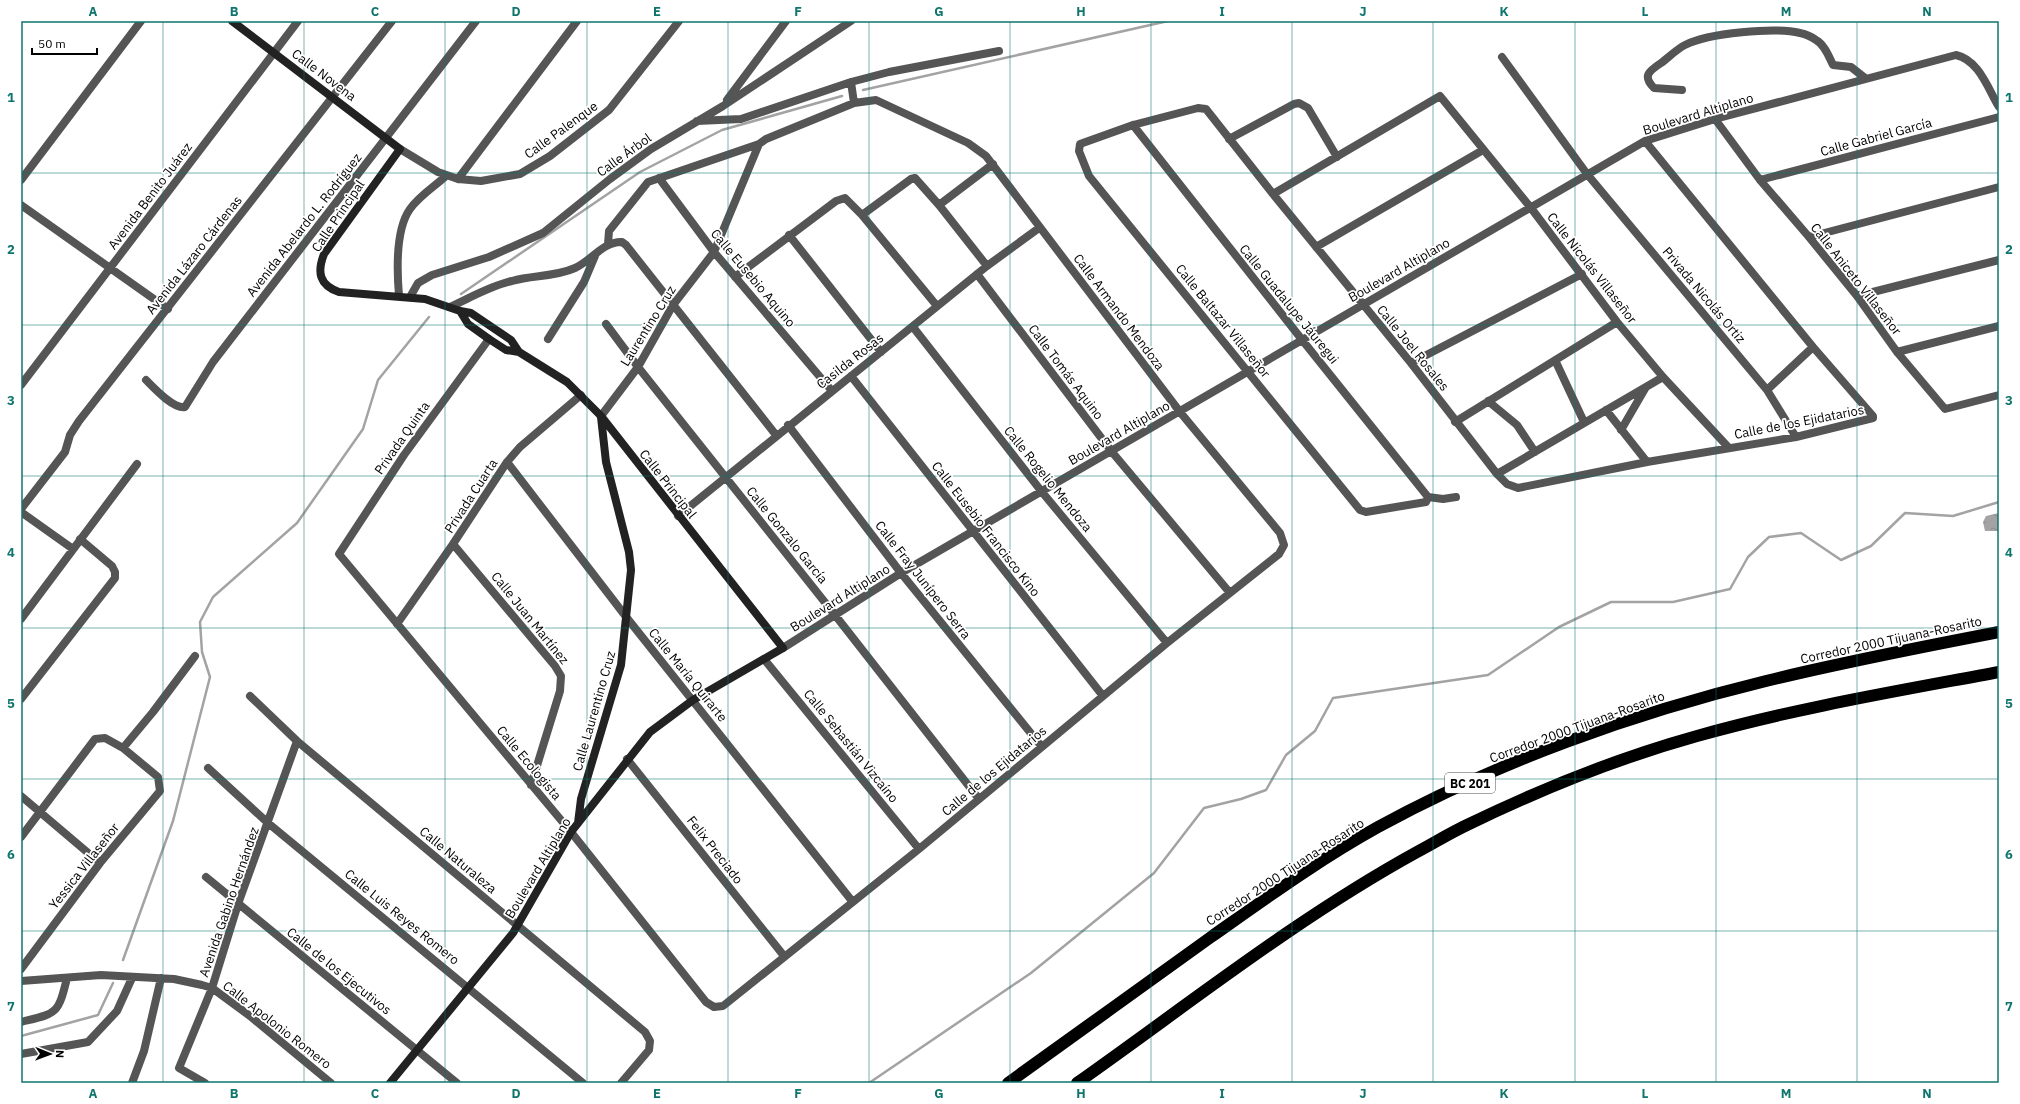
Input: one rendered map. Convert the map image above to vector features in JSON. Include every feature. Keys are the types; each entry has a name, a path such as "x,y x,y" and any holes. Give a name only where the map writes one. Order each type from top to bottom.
{"highway":[{"name":"Corredor 2000 Tijuana-Rosarito","path":"1008,1083 1279,890 1377,828 1446,793 1542,752 1691,701 1766,681 1999,632"},
{"name":"BC 201","path":"1077,1083 1280,936 1335,900 1392,866 1465,826 1557,784 1621,760 1696,736 1776,716 1999,672"}],"street":[{"path":"21,180 142,21"},
{"name":"Calle Novena","path":"232,21 387,137 400,149"},
{"name":"Avenida Benito Juárez","path":"21,385 298,21"},
{"name":"Avenida Lázaro Cárdenas","path":"21,510 64,452 76,425 392,21"},
{"name":"Avenida Abelardo L. Rodríguez","path":"146,380 157,392 177,406 185,407 213,362 476,21"},
{"path":"458,179 577,21"},
{"name":"Calle Palenque","path":"400,149 446,176 458,179 481,181 507,178 520,174 550,156 609,110 679,21"},
{"path":"723,106 786,21"},
{"name":"Calle Árbol","path":"410,297 418,283 432,275 489,257 543,233 632,163 696,121 723,106 851,21"},
{"path":"1682,90 1654,88 1648,82 1647,76 1651,70 1685,45 1701,39 1745,33 1786,31 1801,33 1822,44 1833,65 1851,67 1865,78"},
{"path":"696,121 741,119 851,82 889,72 999,51"},
{"name":"Boulevard Altiplano","path":"390,1083 518,925 570,832 627,759 658,724 694,700 783,648 901,573 1112,452 1302,341 1362,304 1645,141 1715,119 1956,55 1964,57 1972,62 1999,107"},
{"name":"Privada Nicolás Ortiz","path":"1502,57 1587,174 1767,390 1796,437"},
{"path":"851,82 854,103"},
{"name":"Calle Nicolás Villaseñor","path":"1337,157 1438,97 1442,98 1531,208 1617,322 1663,376 1729,448"},
{"name":"Calle Armando Mendoza","path":"608,244 609,231 624,210 648,182 759,144 766,139 854,103 876,100 978,148 993,164 1180,412 1280,533 1284,545"},
{"path":"1229,139 1294,104 1300,103 1308,108 1337,157 1273,194"},
{"name":"Calle Joel Rosales","path":"1133,125 1201,107 1206,109 1273,194 1411,363 1455,422 1507,484 1518,488"},
{"name":"Calle Gabriel García","path":"1760,180 1999,117"},
{"name":"Calle Aniceto Villaseñor","path":"1715,119 1760,180 1810,237 1857,296 1897,352 1945,409 1999,396"},
{"name":"Calle Baltazar Villaseñor","path":"1133,125 1080,144 1079,151 1089,176 1362,511 1426,502 1428,497"},
{"name":"Calle Guadalupe Jáuregui","path":"1133,125 1302,341 1428,497"},
{"name":"Calle de los Ejidatarios","path":"1518,488 1647,462 1796,437 1873,418 1873,416 1813,348 1645,141"},
{"name":"Laurentino Cruz","path":"601,416 638,367 673,304 714,252 759,144"},
{"name":"Calle Principal","path":"400,149 329,245 320,264 320,273 330,289 352,294 399,296 425,299 460,311 471,313 511,340 519,352"},
{"path":"1316,247 1483,150"},
{"path":"939,205 993,164"},
{"path":"399,296 398,255 406,217 414,204 446,176"},
{"name":"Calle Eusebio Aquino","path":"659,178 714,252 832,391"},
{"path":"862,215 914,178 920,181 987,266"},
{"path":"1810,237 1999,187"},
{"path":"735,276 841,198 850,201 937,306"},
{"path":"21,205 111,267 168,309"},
{"name":"Casilda Rosas","path":"678,516 788,425 987,266 1040,228"},
{"path":"789,235 881,352"},
{"path":"450,307 512,280 559,273 574,268 595,256 608,244 618,242 626,245 776,435"},
{"path":"548,339 584,282 595,256"},
{"path":"1857,296 1999,260"},
{"name":"Calle Tomás Aquino","path":"977,274 1112,452 1230,593"},
{"path":"1411,363 1582,274"},
{"name":"Calle Principal","path":"460,311 468,324 489,339 506,350 519,352 561,378 581,395 601,416 783,648"},
{"path":"1455,422 1617,322"},
{"name":"Calle Gonzalo García","path":"606,324 638,367 835,615 979,800"},
{"path":"1897,352 1999,326"},
{"name":"Calle Rogelio Mendoza","path":"912,327 1042,492 1167,643"},
{"name":"Privada Quinta","path":"339,554 404,455 489,339"},
{"path":"1767,390 1813,348"},
{"path":"1555,360 1584,422"},
{"name":"Calle Eusebio Francisco Kino","path":"851,376 972,532 1103,696"},
{"path":"1498,474 1663,376"},
{"path":"1622,430 1646,387"},
{"name":"Privada Cuarta","path":"397,624 453,544 507,462 520,447 581,395"},
{"path":"1488,401 1517,424 1535,452"},
{"path":"1606,410 1647,462"},
{"name":"Calle Laurentino Cruz","path":"578,823 581,800 621,665 627,618 630,561 606,462 601,416"},
{"name":"Calle Fray Junípero Serra","path":"788,425 901,573 1042,747"},
{"name":"Calle María Quirarte","path":"507,462 627,618 694,700 852,901"},
{"path":"21,619 137,464"},
{"path":"1428,497 1443,499 1456,497"},
{"path":"21,510 73,549"},
{"path":"21,699 115,578 115,572 112,566 80,539"},
{"name":"Calle Juan Martínez","path":"453,544 555,666 561,676 560,691 531,785"},
{"name":"Calle de los Ejidatarios","path":"714,1007 723,1006 852,901 919,849 1167,643 1278,554 1284,545"},
{"name":"Calle Ecologista","path":"339,554 570,832 706,1002 714,1007"},
{"path":"21,837 95,739 105,738 123,748 154,712 195,656"},
{"name":"Calle Sebastián Vizcaíno","path":"764,659 919,849"},
{"name":"Calle Naturaleza","path":"250,696 298,741 645,1032 650,1041 648,1050 621,1083"},
{"name":"Avenida Gabino Hernández","path":"204,1083 179,1068 212,988 238,904 298,741"},
{"name":"Yessica Villaseñor","path":"21,969 100,863 160,791 158,777 123,748"},
{"name":"Felix Preciado","path":"627,759 784,956"},
{"name":"Calle Luis Reyes Romero","path":"208,768 268,823 469,987 583,1083"},
{"path":"21,796 100,863"},
{"name":"Calle de los Ejecutivos","path":"206,877 457,1083"},
{"name":"Calle Apolonio Romero","path":"21,981 101,975 132,978 161,978 193,982 212,988 250,1016 331,1083"},
{"path":"21,1022 48,1015 56,1011 60,1004 67,978"},
{"path":"21,1054 88,1042 117,1011 132,978"},
{"path":"132,1083 144,1051 161,978"}],"water":[{"path":"1999,513 1999,531 1985,531 1983,522 1986,516"}],"waterway":[{"path":"863,90 1168,21"},
{"path":"461,294 640,172 722,130 842,96"},
{"path":"123,960 173,821 210,677 202,652 200,622 213,597 297,523 363,429 378,380 429,317"},
{"path":"869,1083 1031,973 1154,873 1204,808 1241,799 1266,790 1286,755 1315,731 1333,698 1488,675 1559,627 1611,602 1673,602 1730,589 1748,557 1769,537 1801,533 1841,560 1871,546 1905,513 1953,516 1999,502"},
{"path":"21,1036 98,1015 113,983"}]}
